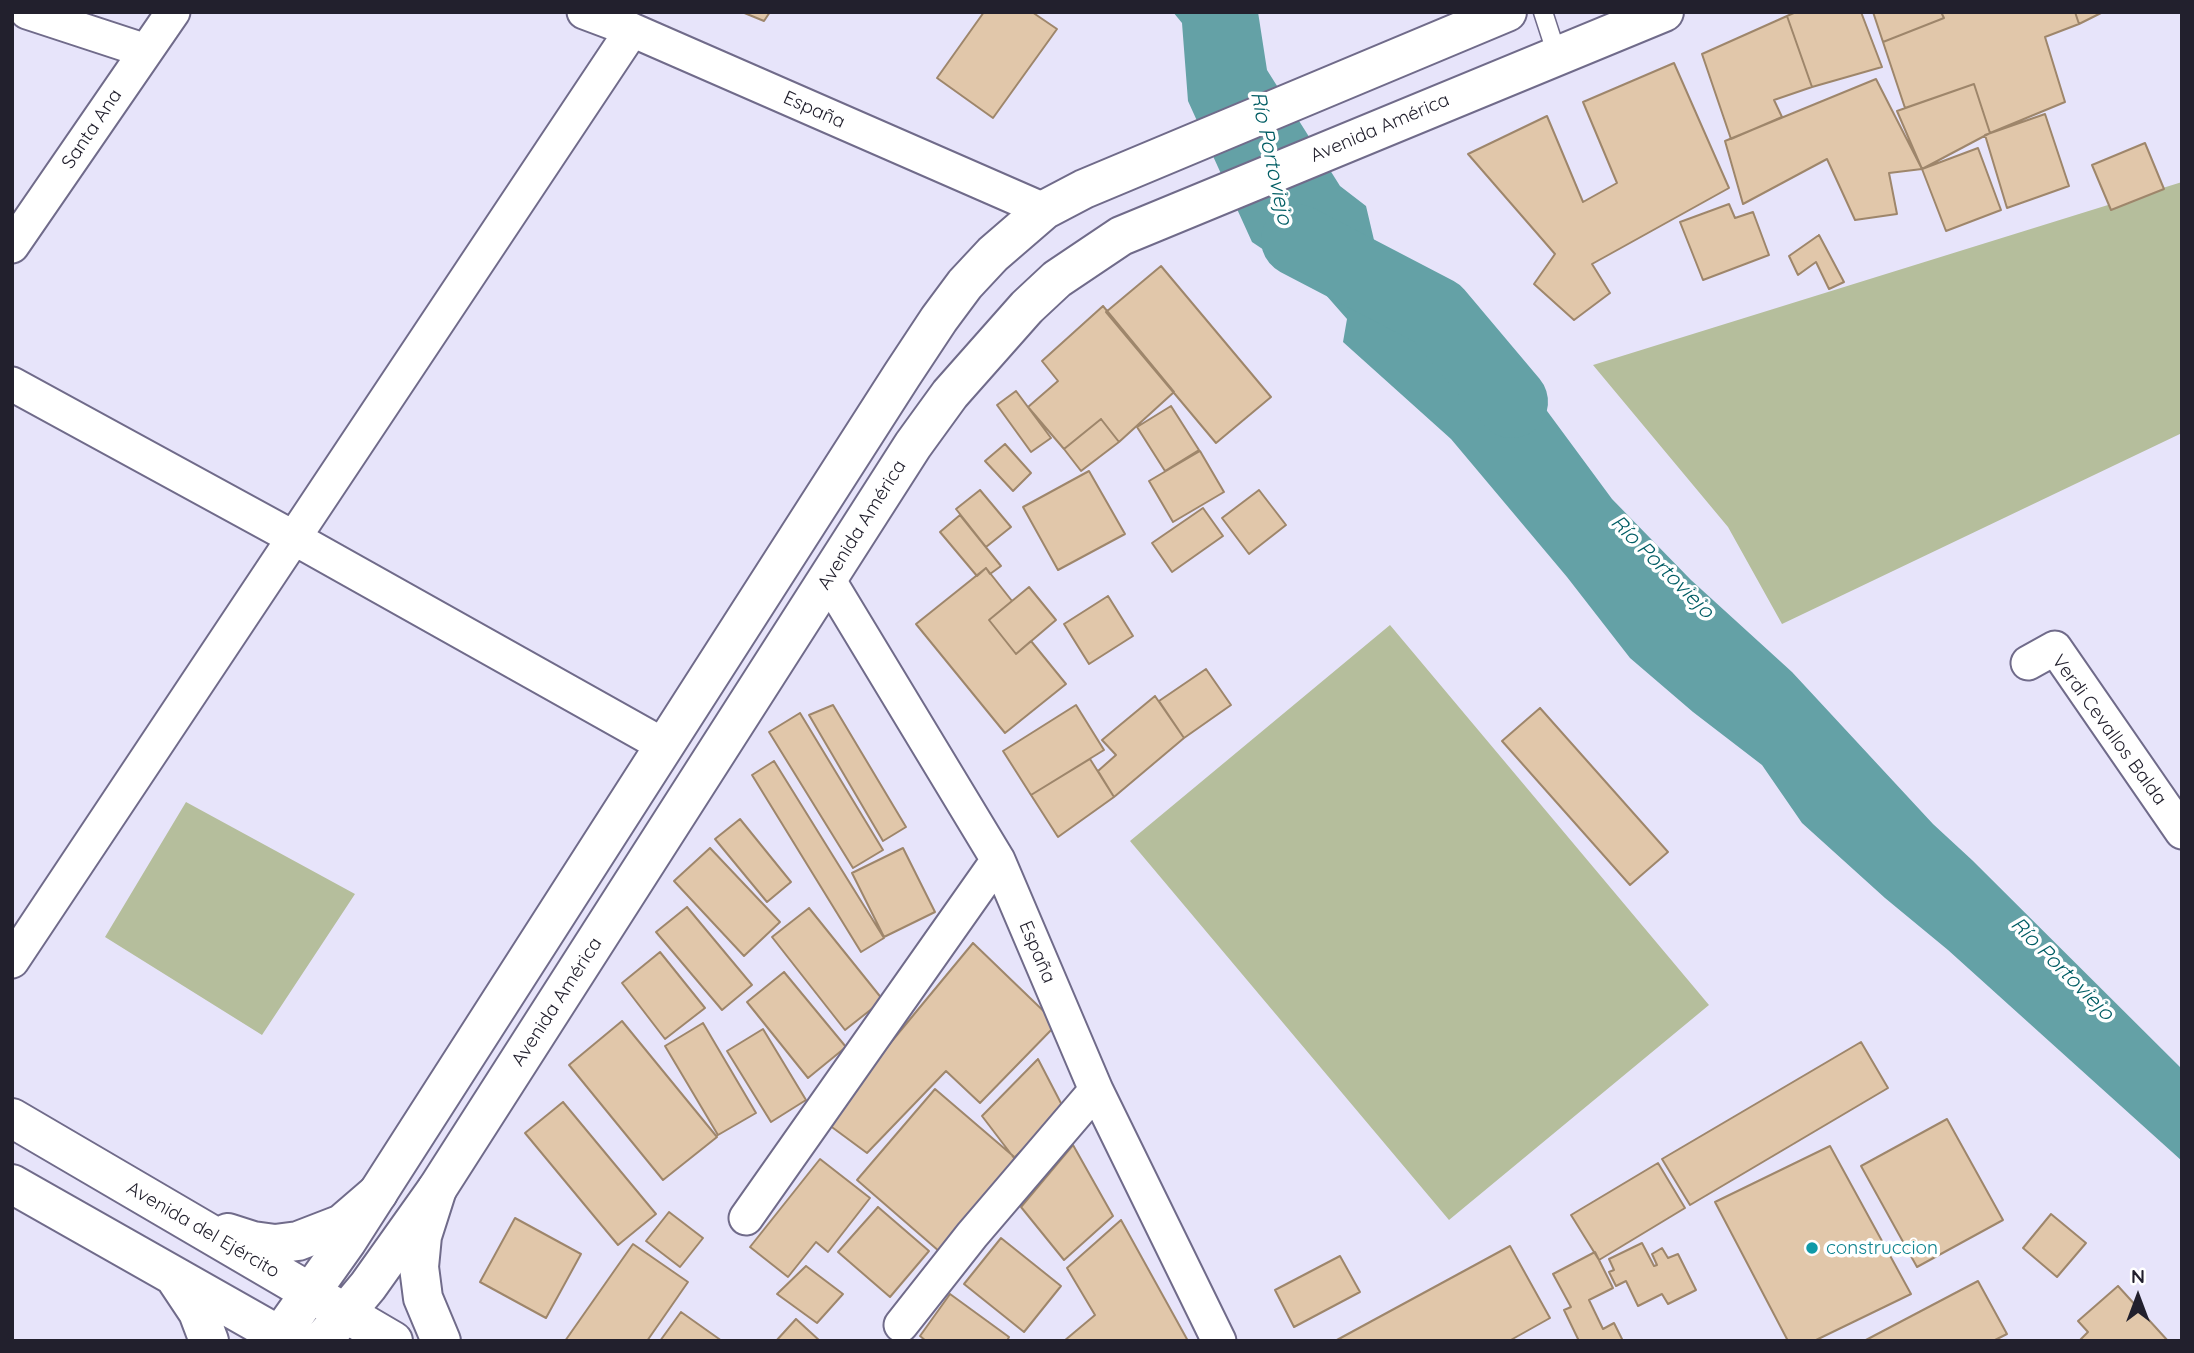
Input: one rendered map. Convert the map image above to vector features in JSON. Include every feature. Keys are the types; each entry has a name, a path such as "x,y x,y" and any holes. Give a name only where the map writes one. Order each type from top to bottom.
{"street":[{"path":"27,12 146,51"},
{"name":"Santa Ana","path":"12,246 173,12"},
{"name":"España","path":"584,12 632,30 1044,211"},
{"path":"12,1184 282,1339 663,745 939,319 965,284 993,254 1044,211 1084,189 1507,12"},
{"name":"Avenida América","path":"334,1327 388,1260 437,1189 913,445 979,359 1057,279 1121,236 1664,12"},
{"path":"12,961 632,30"},
{"path":"12,384 663,745"},
{"name":"España","path":"828,579 998,860 1096,1090 1219,1341"},
{"name":"Verdi Cevallos Balda","path":"2028,663 2055,648 2182,832"},
{"path":"746,1218 998,860"},
{"path":"901,1325 972,1235 1096,1090"},
{"name":"Avenida del Ejército","path":"12,1118 311,1294 334,1327 393,1341"},
{"path":"437,1189 422,1236 419,1267 423,1298 441,1341"},
{"path":"179,1216 253,1241 275,1244 298,1241 342,1224 378,1193"},
{"path":"172,1275 198,1312 209,1341"}],"lane":[{"path":"1543,12 1557,55"}],"shaded area":[{"path":"2182,182 2182,433 1782,624 1728,527 1593,365"},
{"path":"1390,625 1709,1005 1449,1220 1130,841"},
{"path":"186,802 355,894 262,1035 105,937"}],"water":[{"path":"1173,12 1258,12 1267,70 1340,186 1366,206 1374,240 1373,264 1394,306 1426,322 1488,331 1612,499 1691,580 1792,672 1933,824 2182,1069 2182,1161 1948,950 1885,898 1802,823 1762,765 1693,712 1630,658 1567,577 1451,439 1343,342 1347,319 1318,286 1252,242 1188,101 1182,23"}],"building":[{"path":"742,12 770,12 764,21"},
{"path":"984,12 1032,12 1057,29 993,118 937,78"},
{"path":"1796,12 1861,12 1882,67 1812,87 1787,16"},
{"path":"1873,12 1941,12 1944,18 1883,42"},
{"path":"1941,12 2075,12 2079,24 2045,37 2065,102 1990,133 1974,84 1905,108 1883,42 1944,18"},
{"path":"2075,12 2103,12 2079,24"},
{"path":"1787,16 1812,87 1774,100 1782,117 1731,139 1702,54"},
{"path":"1674,63 1729,188 1592,264 1610,293 1574,320 1534,284 1555,254 1468,154 1547,116 1583,202 1617,183 1583,102"},
{"path":"1876,79 1922,169 1889,173 1897,214 1855,220 1827,159 1743,204 1725,141"},
{"path":"1974,84 1990,133 1922,169 1897,111"},
{"path":"2045,114 2069,186 2007,208 1985,135"},
{"path":"2145,143 2164,189 2111,210 2092,165"},
{"path":"1978,148 2001,210 1946,231 1922,169"},
{"path":"1729,204 1735,218 1753,212 1769,255 1703,280 1680,222"},
{"path":"1819,235 1844,282 1829,289 1816,262 1798,275 1789,256"},
{"path":"1161,266 1271,397 1216,443 1106,312"},
{"path":"1103,306 1174,392 1119,442 1101,419 1064,449 1028,407 1058,381 1042,361"},
{"path":"1016,391 1051,438 1031,452 997,405"},
{"path":"1171,406 1199,450 1165,471 1137,427"},
{"path":"1101,419 1119,442 1081,471 1064,449"},
{"path":"1005,444 1031,473 1013,491 985,461"},
{"path":"1200,451 1224,492 1173,522 1149,481"},
{"path":"1089,471 1125,534 1058,570 1023,507"},
{"path":"980,490 1011,527 986,547 956,509"},
{"path":"1259,490 1286,525 1249,554 1222,518"},
{"path":"1203,508 1223,536 1172,572 1152,543"},
{"path":"960,515 1001,566 990,574 986,568 977,576 940,532"},
{"path":"986,568 1012,601 989,620 1016,654 1031,641 1066,684 1005,733 916,624"},
{"path":"1029,587 1056,620 1016,654 989,620"},
{"path":"1108,596 1133,636 1089,664 1064,624"},
{"path":"1206,669 1231,705 1184,738 1159,701"},
{"path":"1155,696 1184,738 1114,797 1098,771 1116,755 1102,740"},
{"path":"833,705 906,827 883,841 809,715"},
{"path":"1076,705 1104,750 1031,795 1003,751"},
{"path":"1540,708 1668,852 1630,885 1502,741"},
{"path":"800,713 883,850 853,868 769,732"},
{"path":"1090,759 1114,797 1058,837 1031,795"},
{"path":"774,761 884,938 861,952 752,775"},
{"path":"740,819 791,882 767,902 715,839"},
{"path":"710,848 780,922 744,956 674,881"},
{"path":"903,848 935,912 884,937 852,873"},
{"path":"687,907 752,985 722,1010 656,932"},
{"path":"809,908 883,1000 845,1030 772,937"},
{"path":"973,943 1057,1024 980,1103 946,1071 867,1153 825,1122"},
{"path":"660,952 705,1008 665,1039 622,983"},
{"path":"784,972 846,1047 808,1078 747,1002"},
{"path":"622,1021 717,1137 663,1180 569,1065"},
{"path":"703,1023 756,1113 718,1135 665,1046"},
{"path":"763,1029 806,1100 771,1122 727,1051"},
{"path":"1861,1042 1888,1088 1690,1205 1662,1159"},
{"path":"1038,1059 1064,1109 1014,1158 982,1116"},
{"path":"935,1089 1019,1161 940,1252 857,1180"},
{"path":"563,1102 656,1214 618,1245 525,1133"},
{"path":"1947,1119 2003,1220 1917,1267 1861,1166"},
{"path":"1073,1145 1113,1216 1064,1260 1021,1207"},
{"name":"construccion","path":"1830,1146 1911,1294 1814,1341 1788,1341 1715,1202"},
{"path":"820,1159 870,1198 828,1252 816,1242 788,1277 750,1247"},
{"path":"1658,1163 1685,1208 1599,1260 1571,1215"},
{"path":"878,1207 929,1251 890,1297 838,1252"},
{"path":"669,1212 703,1238 680,1267 646,1241"},
{"path":"2051,1214 2086,1243 2057,1277 2023,1248"},
{"path":"515,1218 581,1254 546,1318 480,1282"},
{"path":"1121,1220 1188,1341 1064,1341 1095,1315 1067,1268"},
{"path":"1001,1238 1061,1286 1024,1332 964,1284"},
{"path":"1642,1243 1654,1266 1657,1265 1652,1254 1662,1248 1668,1258 1678,1254 1696,1290 1668,1304 1662,1294 1638,1306 1626,1281 1616,1286 1609,1272 1614,1270 1609,1259"},
{"path":"633,1244 688,1282 647,1341 565,1341"},
{"path":"1510,1246 1550,1318 1509,1341 1335,1341"},
{"path":"1595,1252 1613,1288 1589,1300 1603,1329 1614,1323 1623,1341 1579,1341 1564,1310 1571,1307 1553,1274"},
{"path":"1340,1256 1360,1292 1294,1327 1275,1290"},
{"path":"806,1266 843,1294 817,1323 777,1294"},
{"path":"1978,1281 2007,1334 1993,1341 1864,1341"},
{"path":"2118,1286 2168,1341 2079,1341 2088,1332 2078,1321"},
{"path":"950,1294 1009,1337 1007,1341 926,1341 920,1336"},
{"path":"681,1312 722,1341 660,1341"},
{"path":"796,1319 820,1341 776,1341"}],"waterway":[{"name":"Río Portoviejo","path":"1297,240 1437,313 1512,402"}],"place":[{"name":"construccion","path":"1812,1248"}]}
